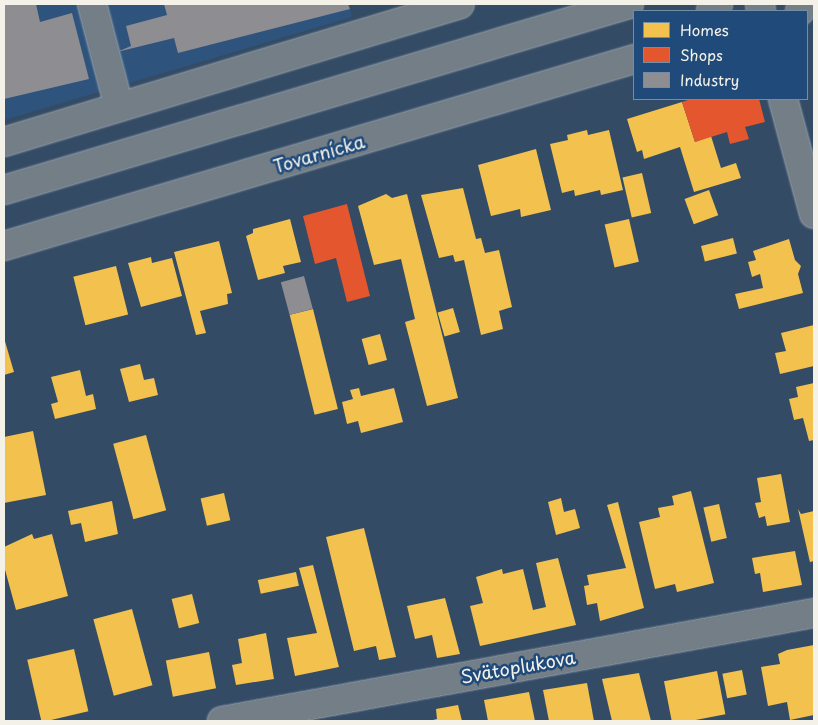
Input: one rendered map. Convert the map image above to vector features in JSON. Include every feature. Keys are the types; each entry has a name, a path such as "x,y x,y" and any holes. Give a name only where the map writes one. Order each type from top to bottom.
{"street":[{"path":"92,4 119,107"},
{"path":"4,142 460,4"},
{"path":"4,190 629,4"},
{"name":"Tovarnícka","path":"4,246 633,59"},
{"path":"783,100 814,214"},
{"name":"Svätoplukova","path":"222,721 814,613"}],"shaded area":[{"path":"4,4 349,4 352,17 4,120"}],"building: Homes":[{"path":"682,102 695,142 711,136 721,168 736,163 741,178 694,192 680,147 644,159 642,150 637,152 627,119"},
{"path":"587,130 588,135 609,130 623,190 601,195 600,190 575,196 574,190 562,193 550,144 568,140 567,135"},
{"path":"536,149 551,210 521,217 520,209 491,216 478,165"},
{"path":"642,173 651,213 632,217 623,177"},
{"path":"463,188 476,239 481,238 485,253 499,250 512,307 499,311 503,329 481,335 464,260 455,262 453,255 439,258 421,195"},
{"path":"709,190 718,215 694,224 685,199"},
{"path":"386,194 392,198 407,194 458,398 427,406 405,322 415,319 401,259 374,265 358,206"},
{"path":"290,219 301,262 283,266 285,273 258,280 246,236 253,233 253,229"},
{"path":"629,219 639,262 615,267 605,225"},
{"path":"733,238 737,254 705,262 701,246"},
{"path":"789,239 795,260 801,266 798,274 803,293 739,309 735,294 763,288 760,274 752,277 748,262 756,260 753,251"},
{"path":"219,241 232,293 227,294 228,304 200,311 206,333 196,335 174,252"},
{"path":"151,257 152,263 172,258 182,296 141,307 128,263"},
{"path":"116,266 128,315 85,325 73,277"},
{"path":"453,308 460,332 445,336 438,312"},
{"path":"313,309 338,409 315,415 290,315"},
{"path":"814,325 814,366 780,374 775,353 786,351 781,333"},
{"path":"380,334 387,360 369,365 362,339"},
{"path":"4,338 14,372 4,375"},
{"path":"140,364 144,380 154,378 158,395 129,402 120,369"},
{"path":"80,370 86,396 93,394 96,409 55,419 51,404 58,402 51,377"},
{"path":"814,383 814,440 809,441 803,418 794,420 789,399 798,397 796,387"},
{"path":"359,388 361,396 394,388 403,422 361,433 358,421 347,424 342,402 353,399 350,390"},
{"path":"33,431 46,495 4,503 4,437"},
{"path":"146,435 166,510 133,519 113,444"},
{"path":"781,474 790,522 767,526 765,516 759,518 755,503 761,502 757,478"},
{"path":"691,491 714,583 677,592 675,584 655,589 639,522 660,517 658,508 674,505 672,496"},
{"path":"224,493 230,520 207,526 201,498"},
{"path":"561,498 564,512 575,509 580,528 556,535 548,502"},
{"path":"112,501 118,534 85,542 81,523 71,525 68,511"},
{"path":"618,502 644,608 600,621 597,603 587,605 584,586 589,585 587,575 626,568 607,505"},
{"path":"719,504 727,538 711,542 703,508"},
{"path":"798,509 801,514 814,511 814,561 810,562 811,567"},
{"path":"364,528 396,657 379,660 376,646 354,651 326,537"},
{"path":"32,534 34,539 52,534 68,596 16,610 4,566 4,547"},
{"path":"795,551 802,585 763,592 760,573 755,574 752,558"},
{"path":"558,558 576,625 480,646 470,606 483,603 476,577 502,569 503,574 523,569 533,610 546,607 536,563"},
{"path":"313,565 339,667 295,676 287,638 317,633 299,568"},
{"path":"296,572 299,586 261,594 258,580"},
{"path":"192,594 199,623 179,628 172,599"},
{"path":"445,598 460,654 437,658 432,635 415,639 407,606"},
{"path":"132,609 152,685 114,696 93,619"},
{"path":"266,633 274,679 236,685 232,665 242,663 238,639"},
{"path":"814,645 814,715 790,720 787,702 768,706 761,667 780,664 778,654 787,650"},
{"path":"74,649 88,711 41,721 27,660"},
{"path":"209,652 216,688 173,697 166,660"},
{"path":"742,670 747,695 727,698 722,674"},
{"path":"717,671 725,714 690,721 672,721 664,681"},
{"path":"639,673 651,721 612,721 602,679"},
{"path":"587,683 594,721 549,721 543,690"},
{"path":"529,692 535,721 488,721 484,700"},
{"path":"458,705 462,721 429,721 437,719 436,709"}],"building: Shops":[{"path":"688,100 759,100 765,122 745,127 749,139 730,144 727,132 695,142 682,102"},
{"path":"347,204 370,296 347,302 336,258 315,264 303,216"}],"building: Industry":[{"path":"4,4 36,4 40,22 72,13 89,79 4,99"},
{"path":"164,4 348,4 350,9 178,53 174,38 117,52 131,46 126,26 167,15"},
{"path":"304,276 313,309 290,315 281,282"}]}
